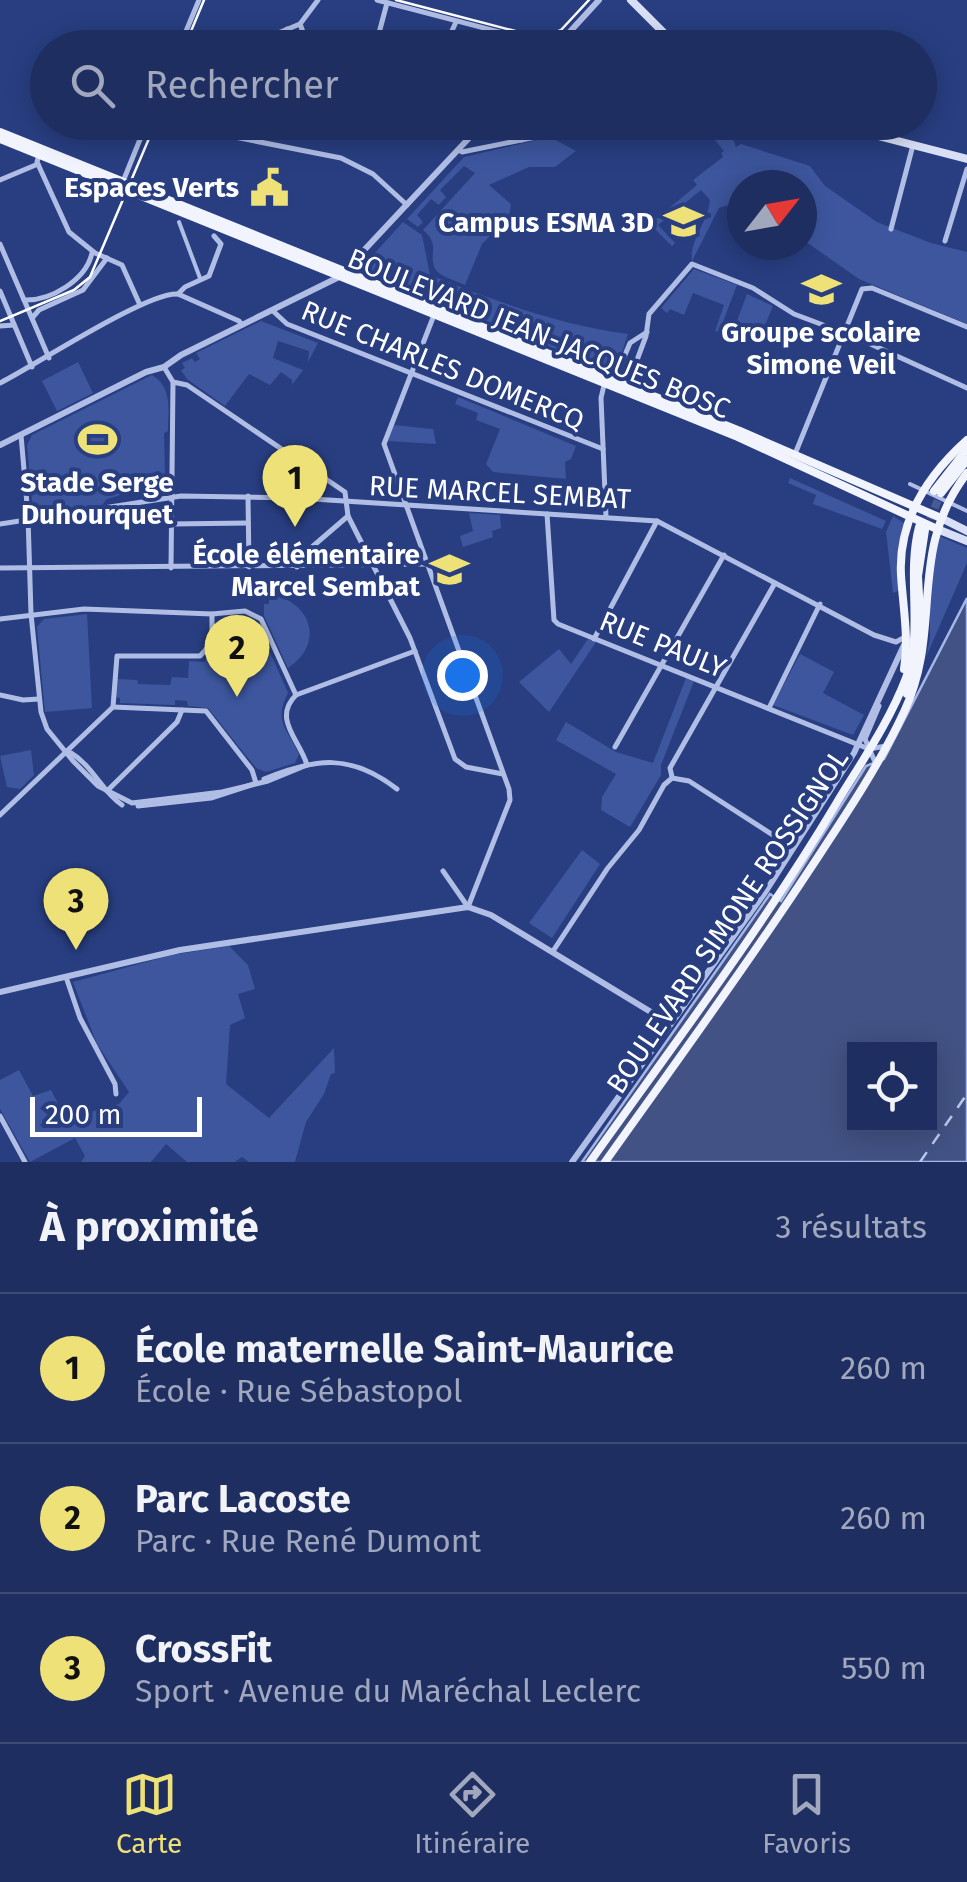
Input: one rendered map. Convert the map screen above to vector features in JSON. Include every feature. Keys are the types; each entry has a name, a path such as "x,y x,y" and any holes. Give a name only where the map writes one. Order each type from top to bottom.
{"main road":[{"path":"631,0 661,30"},
{"name":"BOULEVARD JEAN-JACQUES BOSC","path":"1,135 39,159 122,185"},
{"name":"BOULEVARD JEAN-JACQUES BOSC","path":"1,135 434,315 628,386 937,529"},
{"path":"891,140 967,159"},
{"name":"BOULEVARD JEAN-JACQUES BOSC","path":"341,275 428,306 941,518"},
{"path":"895,702 904,666 901,558 910,516 922,490 967,440"},
{"path":"967,449 937,492 967,460"},
{"path":"899,723 916,685 925,649 926,577 937,529 948,502 967,473"},
{"path":"941,518 966,537"},
{"path":"895,702 908,672 912,648 912,576 922,529 918,576 921,634 899,723"},
{"path":"937,529 966,537"},
{"name":"BOULEVARD SIMONE ROSSIGNOL","path":"590,1162 776,898 895,702"},
{"name":"BOULEVARD SIMONE ROSSIGNOL","path":"605,1162 829,841 899,723"}],"street":[{"path":"186,30 199,0"},
{"path":"287,29 300,24 318,0"},
{"path":"376,0 487,30"},
{"path":"572,30 599,0"},
{"path":"380,30 387,3"},
{"path":"452,30 456,22"},
{"path":"300,24 302,30"},
{"path":"122,185 140,140"},
{"path":"246,140 341,158 373,174 407,205"},
{"path":"0,445 146,372 164,368 181,355 341,275 468,140"},
{"path":"459,150 522,140"},
{"path":"892,228 913,146"},
{"path":"0,180 39,159 64,225 90,250 122,266 140,306"},
{"path":"945,241 967,170"},
{"path":"178,222 201,280"},
{"path":"178,294 180,289 211,274 221,244 214,236"},
{"path":"0,244 48,358"},
{"path":"24,299 34,300 80,278 89,263 90,250"},
{"path":"32,318 39,310 83,290 108,258"},
{"path":"628,386 650,314 694,264 753,288 794,314 967,388"},
{"path":"792,459 860,290 872,288 967,327"},
{"path":"0,291 32,367"},
{"path":"0,384 167,294 178,294 239,320 242,326"},
{"path":"0,313 6,306"},
{"path":"428,306 434,315 457,318"},
{"name":"RUE CHARLES DOMERCQ","path":"274,310 277,318 287,324 604,448"},
{"path":"434,315 384,444 510,800 468,907"},
{"path":"0,326 14,325"},
{"path":"606,517 601,398 630,342 647,332"},
{"path":"164,368 173,382 171,568"},
{"path":"173,382 189,387 345,492 342,502 415,650 455,759 466,766 503,774"},
{"path":"21,435 39,699 47,729 107,792 122,804 132,806 211,798 321,761 347,763 398,789"},
{"path":"910,484 967,511"},
{"path":"248,496 248,567"},
{"name":"RUE MARCEL SEMBAT","path":"0,524 171,498 248,496 657,521 892,642 902,640 906,634"},
{"name":"RUE PAULY","path":"546,514 554,620 869,749"},
{"path":"297,568 298,559 348,516"},
{"path":"594,639 657,521"},
{"path":"171,524 248,523"},
{"path":"616,747 724,555"},
{"path":"0,568 429,564"},
{"path":"672,778 670,768 776,583"},
{"path":"769,708 820,604"},
{"path":"0,619 84,609 212,614 245,611 257,615 296,695"},
{"path":"0,815 113,707 117,656 200,656 212,643 212,614"},
{"path":"572,1162 793,848 858,743 900,656 906,634"},
{"path":"306,765 286,718 286,709 296,695 415,650"},
{"path":"876,762 866,736 887,684"},
{"path":"0,695 39,699"},
{"path":"113,707 211,714 252,770 256,783"},
{"path":"107,792 177,722 182,709"},
{"path":"869,749 886,746"},
{"path":"672,778 689,781 793,848"},
{"path":"553,951 672,778"},
{"path":"443,872 468,907"},
{"path":"0,992 180,950 468,907 492,915 669,1023"},
{"path":"66,977 80,1018 116,1094"},
{"path":"0,1116 25,1162"}],"shaded area":[{"path":"537,140 556,140 576,151 555,167 529,167 489,185 511,204 509,217 482,244 465,285 437,272 433,245 423,230 475,173 464,166 440,190 446,197 439,205 431,199 417,215 423,222 418,227 407,219 464,157"},
{"path":"715,140 733,140 736,147 741,144 813,170 727,170 727,205 719,208 692,261 693,246 710,200 701,190 658,225 675,243 672,246 650,224 697,185 693,180 723,157 724,151"},
{"path":"817,175 825,186 877,222 967,252 967,324 859,279 817,250"},
{"path":"403,222 422,235 430,275 552,318 628,334 615,373 364,271 363,266"},
{"path":"694,269 737,285 719,332 715,331 724,305 693,293 684,315 670,309 667,313 661,308"},
{"path":"747,294 773,306 759,339 734,329"},
{"path":"261,321 318,343 308,362 309,351 278,341 273,358 303,370 292,385 292,380 281,372 270,385 249,374 225,406 187,379 181,370 185,368 182,363 192,358 195,362 200,359 196,353"},
{"path":"78,362 93,393 57,411 42,381"},
{"name":"Stade Serge Duhourquet","path":"152,375 163,386 168,400 165,475 138,490 107,499 102,505 33,513 27,445 32,435"},
{"path":"458,397 576,446 571,459 565,462 566,479 493,472 486,464 500,429 476,420 478,413 455,404"},
{"path":"394,425 433,429 436,444 388,441"},
{"path":"790,478 886,521 882,529 813,504 816,495 788,483"},
{"path":"469,513 500,515 501,528 492,531 493,537 463,547 460,536 473,531"},
{"path":"893,516 904,523 898,560 900,590 893,593 886,532"},
{"path":"939,536 967,548 967,563 926,657 930,639 930,574"},
{"path":"269,594 295,605 309,624 307,647 288,668 264,616"},
{"path":"967,598 967,1162 582,1162 770,894 781,901 866,766 884,759"},
{"path":"87,614 92,708 45,712 37,627 44,619"},
{"path":"247,616 257,623 288,693 282,718 299,754 295,763 266,772 256,768 208,708 175,700 175,705 120,703 116,697 117,679 170,685 172,677 188,678 189,661 204,662 215,647 218,621"},
{"path":"588,639 596,642 549,712 519,682 559,649 571,664"},
{"path":"800,654 834,672 823,693 864,715 853,735 773,705"},
{"path":"686,678 694,681 661,765 661,775 630,827 601,810 602,797 616,774 556,740 566,722 616,752 653,763"},
{"path":"31,750 34,775 20,789 7,787 0,756"},
{"path":"582,850 600,864 552,938 529,923"},
{"path":"229,946 248,965 255,989 238,994 245,1018 230,1025 226,1084 269,1118 334,1048 335,1073 306,1122 295,1162 249,1162 242,1157 235,1162 187,1162 166,1144 151,1162 81,1162 85,1156 75,1138 30,1162 0,1109 0,1080 19,1070 33,1096 51,1090 66,1119 119,1104 129,1092 97,1044 73,982 172,955"}],"ferry route":[{"path":"920,1162 967,1094"}],"tunnel":[{"path":"925,530 941,493"}],"tram line":[{"path":"192,30 204,0"},
{"path":"396,0 511,30"},
{"path":"561,30 589,0"},
{"path":"0,321 74,290 90,277 148,140"}],"place":[{"name":"Espaces Verts","path":"269,187"},
{"name":"Campus ESMA 3D","path":"684,222"},
{"name":"Groupe scolaire Simone Veil","path":"821,289"},
{"name":"Stade Serge Duhourquet","path":"97,440"},
{"name":"École maternelle Saint-Maurice","path":"295,527"},
{"name":"École élémentaire Marcel Sembat","path":"450,570"},
{"name":"Parc Lacoste","path":"237,697"},
{"name":"CrossFit","path":"76,950"}]}
